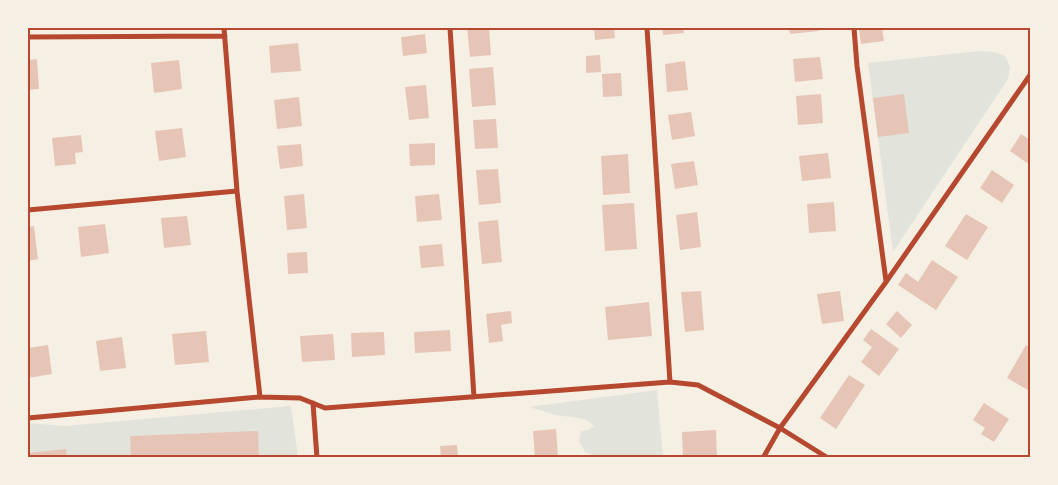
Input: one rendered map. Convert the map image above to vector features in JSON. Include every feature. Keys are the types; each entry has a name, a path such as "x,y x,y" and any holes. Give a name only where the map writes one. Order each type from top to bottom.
{"street":[{"path":"224,28 237,191 260,398"},
{"path":"450,28 474,397"},
{"path":"647,28 670,382"},
{"path":"854,28 886,282"},
{"path":"28,37 225,36"},
{"path":"763,458 780,428 886,282 1030,75"},
{"path":"28,210 237,191"},
{"path":"28,418 260,398 300,398 325,408 670,382 698,384 780,428 828,458"},
{"path":"312,403 317,458"}],"shaded area":[{"path":"979,51 994,52 1005,56 1010,67 1008,79 893,252 868,63"},
{"path":"657,390 663,457 597,457 585,452 579,441 581,431 589,430 594,426 585,419 556,415 529,407"},
{"path":"291,406 298,457 28,457 28,423 65,426"}],"building":[{"path":"467,28 489,28 491,55 470,57"},
{"path":"594,28 614,28 615,38 595,40"},
{"path":"662,28 683,28 684,33 663,35"},
{"path":"789,28 819,28 819,31 790,34"},
{"path":"859,28 882,28 884,41 861,44"},
{"path":"425,34 427,53 403,56 401,37"},
{"path":"298,43 301,71 271,73 269,46"},
{"path":"600,55 601,72 586,73 586,56"},
{"path":"820,57 823,79 795,82 793,59"},
{"path":"37,59 39,89 28,90 28,60"},
{"path":"179,60 182,89 154,93 151,63"},
{"path":"685,61 688,90 667,92 665,64"},
{"path":"493,67 496,105 472,107 469,69"},
{"path":"621,73 622,96 603,97 602,74"},
{"path":"426,85 429,118 409,120 405,87"},
{"path":"821,94 823,123 798,125 796,96"},
{"path":"904,94 909,133 878,137 873,98"},
{"path":"299,97 302,126 277,129 274,100"},
{"path":"691,112 695,136 672,140 668,115"},
{"path":"496,119 498,148 475,149 473,120"},
{"path":"182,128 186,157 159,161 155,131"},
{"path":"1021,134 1030,140 1030,165 1010,151"},
{"path":"81,135 83,152 75,153 76,164 55,166 52,138"},
{"path":"435,143 435,165 410,166 409,144"},
{"path":"301,144 303,166 280,169 277,146"},
{"path":"828,153 831,178 802,181 799,156"},
{"path":"628,154 630,193 603,195 601,156"},
{"path":"694,161 698,185 675,189 671,164"},
{"path":"498,169 501,203 479,205 476,170"},
{"path":"992,170 1014,185 1002,203 980,188"},
{"path":"304,194 307,228 287,230 284,196"},
{"path":"439,194 442,220 417,222 415,196"},
{"path":"834,202 836,231 809,233 807,204"},
{"path":"634,203 637,249 605,251 602,205"},
{"path":"697,212 701,247 680,250 676,215"},
{"path":"966,214 988,227 967,260 945,246"},
{"path":"187,216 191,245 164,248 161,218"},
{"path":"498,220 502,262 482,264 478,222"},
{"path":"105,224 109,253 81,257 78,227"},
{"path":"34,226 38,259 28,261 28,227"},
{"path":"442,244 444,266 421,268 419,246"},
{"path":"307,252 308,273 288,274 287,253"},
{"path":"932,260 958,277 936,310 898,285 906,273 918,282"},
{"path":"701,291 704,330 685,332 681,292"},
{"path":"840,291 844,321 822,324 817,294"},
{"path":"649,302 652,336 608,340 605,307"},
{"path":"511,311 512,323 501,325 503,341 489,343 486,314"},
{"path":"897,311 912,325 901,338 886,324"},
{"path":"871,329 899,349 879,376 861,362 872,347 863,340"},
{"path":"450,330 451,351 415,353 414,332"},
{"path":"206,331 209,362 175,365 172,334"},
{"path":"384,332 385,355 352,357 351,333"},
{"path":"333,334 335,360 302,362 300,336"},
{"path":"122,337 126,368 100,371 96,341"},
{"path":"48,345 52,374 28,378 28,348"},
{"path":"1026,345 1030,348 1030,386 1028,390 1007,378"},
{"path":"849,375 865,385 836,429 820,418"},
{"path":"984,403 1009,419 994,442 981,434 985,428 973,420"},
{"path":"556,429 558,458 535,458 533,431"},
{"path":"716,430 717,458 683,458 682,432"},
{"path":"258,431 259,458 131,458 130,436"},
{"path":"457,445 458,458 441,458 440,446"},
{"path":"66,449 67,458 28,458 28,453"}]}
